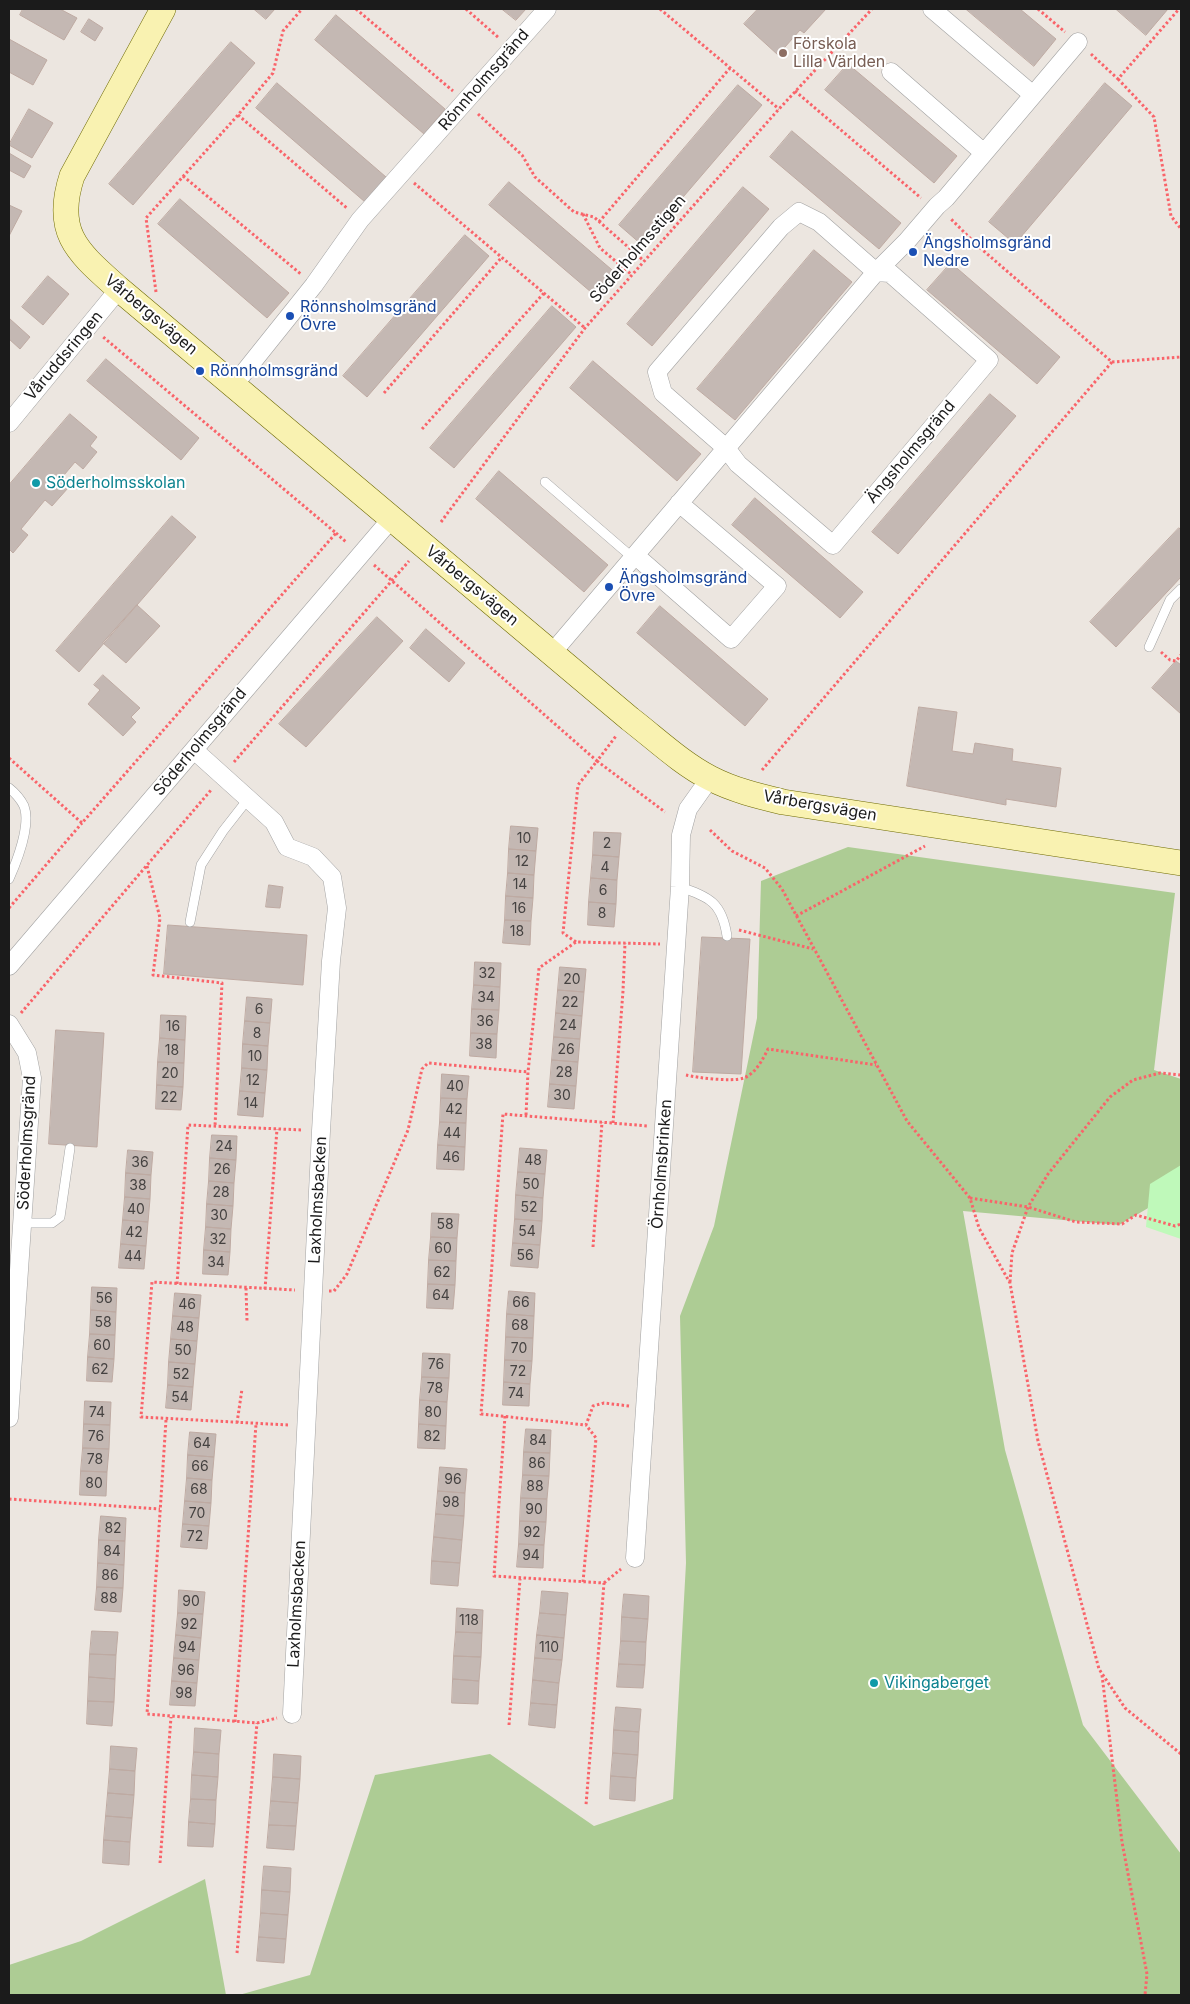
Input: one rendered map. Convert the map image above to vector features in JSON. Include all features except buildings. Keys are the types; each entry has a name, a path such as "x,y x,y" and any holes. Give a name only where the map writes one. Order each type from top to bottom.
{"street":[{"name":"Vårbergsvägen","path":"163,9 72,176 66,194 65,212 68,230 76,247 119,289 630,719 676,756 710,778 744,792 783,802 1181,864"},
{"name":"Rönnholmsgränd","path":"234,385 314,285 360,220 547,9"},
{"path":"932,9 1033,95"},
{"path":"552,653 876,272 907,241 1078,42"},
{"path":"891,72 984,153"},
{"name":"Ängsholmsgränd","path":"799,212 819,222 876,272 890,274 989,360 833,545 738,464 726,448 663,393 657,372 781,227 799,212"},
{"name":"Våruddsringen","path":"9,423 119,289"},
{"path":"634,557 731,639 777,586 679,503"},
{"name":"Söderholmsgränd","path":"9,966 392,518"},
{"name":"Laxholmsbacken","path":"194,750 274,822 287,847 313,857 332,877 337,908 331,961 321,1131 292,1714"},
{"name":"Örnholmsbrinken","path":"635,1558 680,887 681,835 688,808 710,778"},
{"name":"Söderholmsgränd","path":"9,1418 32,1078 27,1053 10,1025"}],"lane":[{"path":"545,482 634,557"},
{"path":"1149,646 1170,600 1181,589"},
{"path":"9,788 24,807 25,828 20,854 9,879"},
{"path":"190,922 201,865 223,831 248,798"},
{"path":"680,887 704,895 717,906 724,919 726,932"},
{"path":"23,1223 52,1224 60,1217 70,1148"}],"path":[{"path":"156,293 146,218 273,73 283,31 302,9"},
{"path":"356,9 465,102 522,155 535,177 574,212 594,217 644,261"},
{"path":"466,9 512,48"},
{"path":"660,9 779,109"},
{"name":"Söderholmsstigen","path":"441,522 585,328 779,109 872,9"},
{"path":"1038,9 1118,78 1154,117 1171,216 1181,228"},
{"path":"1118,78 1179,9"},
{"path":"599,222 730,68"},
{"path":"238,115 360,220"},
{"path":"402,173 585,328"},
{"path":"183,176 314,285"},
{"path":"583,214 600,248 632,275"},
{"path":"384,393 502,257"},
{"path":"422,429 544,293"},
{"path":"90,326 346,542"},
{"path":"1112,362 1181,357"},
{"path":"9,908 336,533"},
{"path":"10,1025 410,559"},
{"path":"373,565 597,761 666,812"},
{"path":"1149,646 1158,650 1170,660 1176,661 1181,655"},
{"path":"630,719 578,785 563,933 576,942 676,944"},
{"path":"9,758 82,823"},
{"path":"710,830 732,851 764,868 782,889 907,1121 970,1198 979,1228 1010,1283"},
{"path":"796,916 930,844"},
{"path":"147,866 160,918 153,975 222,983 214,1126"},
{"path":"726,932 814,949"},
{"path":"526,1115 528,1072 539,968 576,942"},
{"path":"613,1123 625,943"},
{"path":"668,1072 691,1077 744,1078 760,1065 768,1049 876,1065"},
{"path":"1181,1075 1160,1073 1133,1080 1110,1097 1048,1174 1028,1207 1012,1253 1010,1283 1038,1441 1099,1669 1125,1708 1181,1754"},
{"path":"583,1582 596,1438 586,1425 481,1414 503,1114 664,1127"},
{"path":"593,1247 602,1122"},
{"path":"177,1284 188,1125 321,1131"},
{"path":"265,1289 276,1129"},
{"path":"970,1198 1028,1207 1076,1222 1122,1224 1136,1215 1175,1226 1181,1224"},
{"path":"246,1288 247,1321"},
{"path":"237,1423 242,1389"},
{"path":"586,1425 593,1406 604,1403 645,1407"},
{"path":"505,1416 494,1576 604,1583 586,1805"},
{"path":"166,1420 147,1714 257,1723 292,1714"},
{"path":"236,1722 256,1424"},
{"path":"9,1498 160,1509"},
{"path":"509,1725 520,1578"},
{"path":"1102,1674 1122,1842 1147,1974 1145,1995"},
{"path":"160,1863 171,1716"},
{"path":"237,1953 257,1723"}],"green space":[{"path":"848,847 1175,893 1154,1070 1181,1079 1181,1189 1119,1225 963,1211 1005,1450 1083,1725 1181,1854 1181,1995 239,1995 310,1975 375,1775 490,1754 594,1826 673,1799 686,1563 680,1316 714,1226 757,1018 761,881"},
{"path":"1181,1165 1181,1239 1146,1227 1150,1184"},
{"path":"205,1879 226,1995 9,1995 9,1965 81,1941"}],"place":[{"name":"Förskola Lilla Världen","path":"783,53"},
{"name":"Ängsholmsgränd Nedre","path":"913,252"},
{"name":"Rönnsholmsgränd Övre","path":"290,316"},
{"name":"Rönnholmsgränd","path":"200,371"},
{"name":"Söderholmsskolan","path":"36,483"},
{"name":"Ängsholmsgränd Övre","path":"609,587"},
{"name":"Vikingaberget","path":"874,1683"}]}
